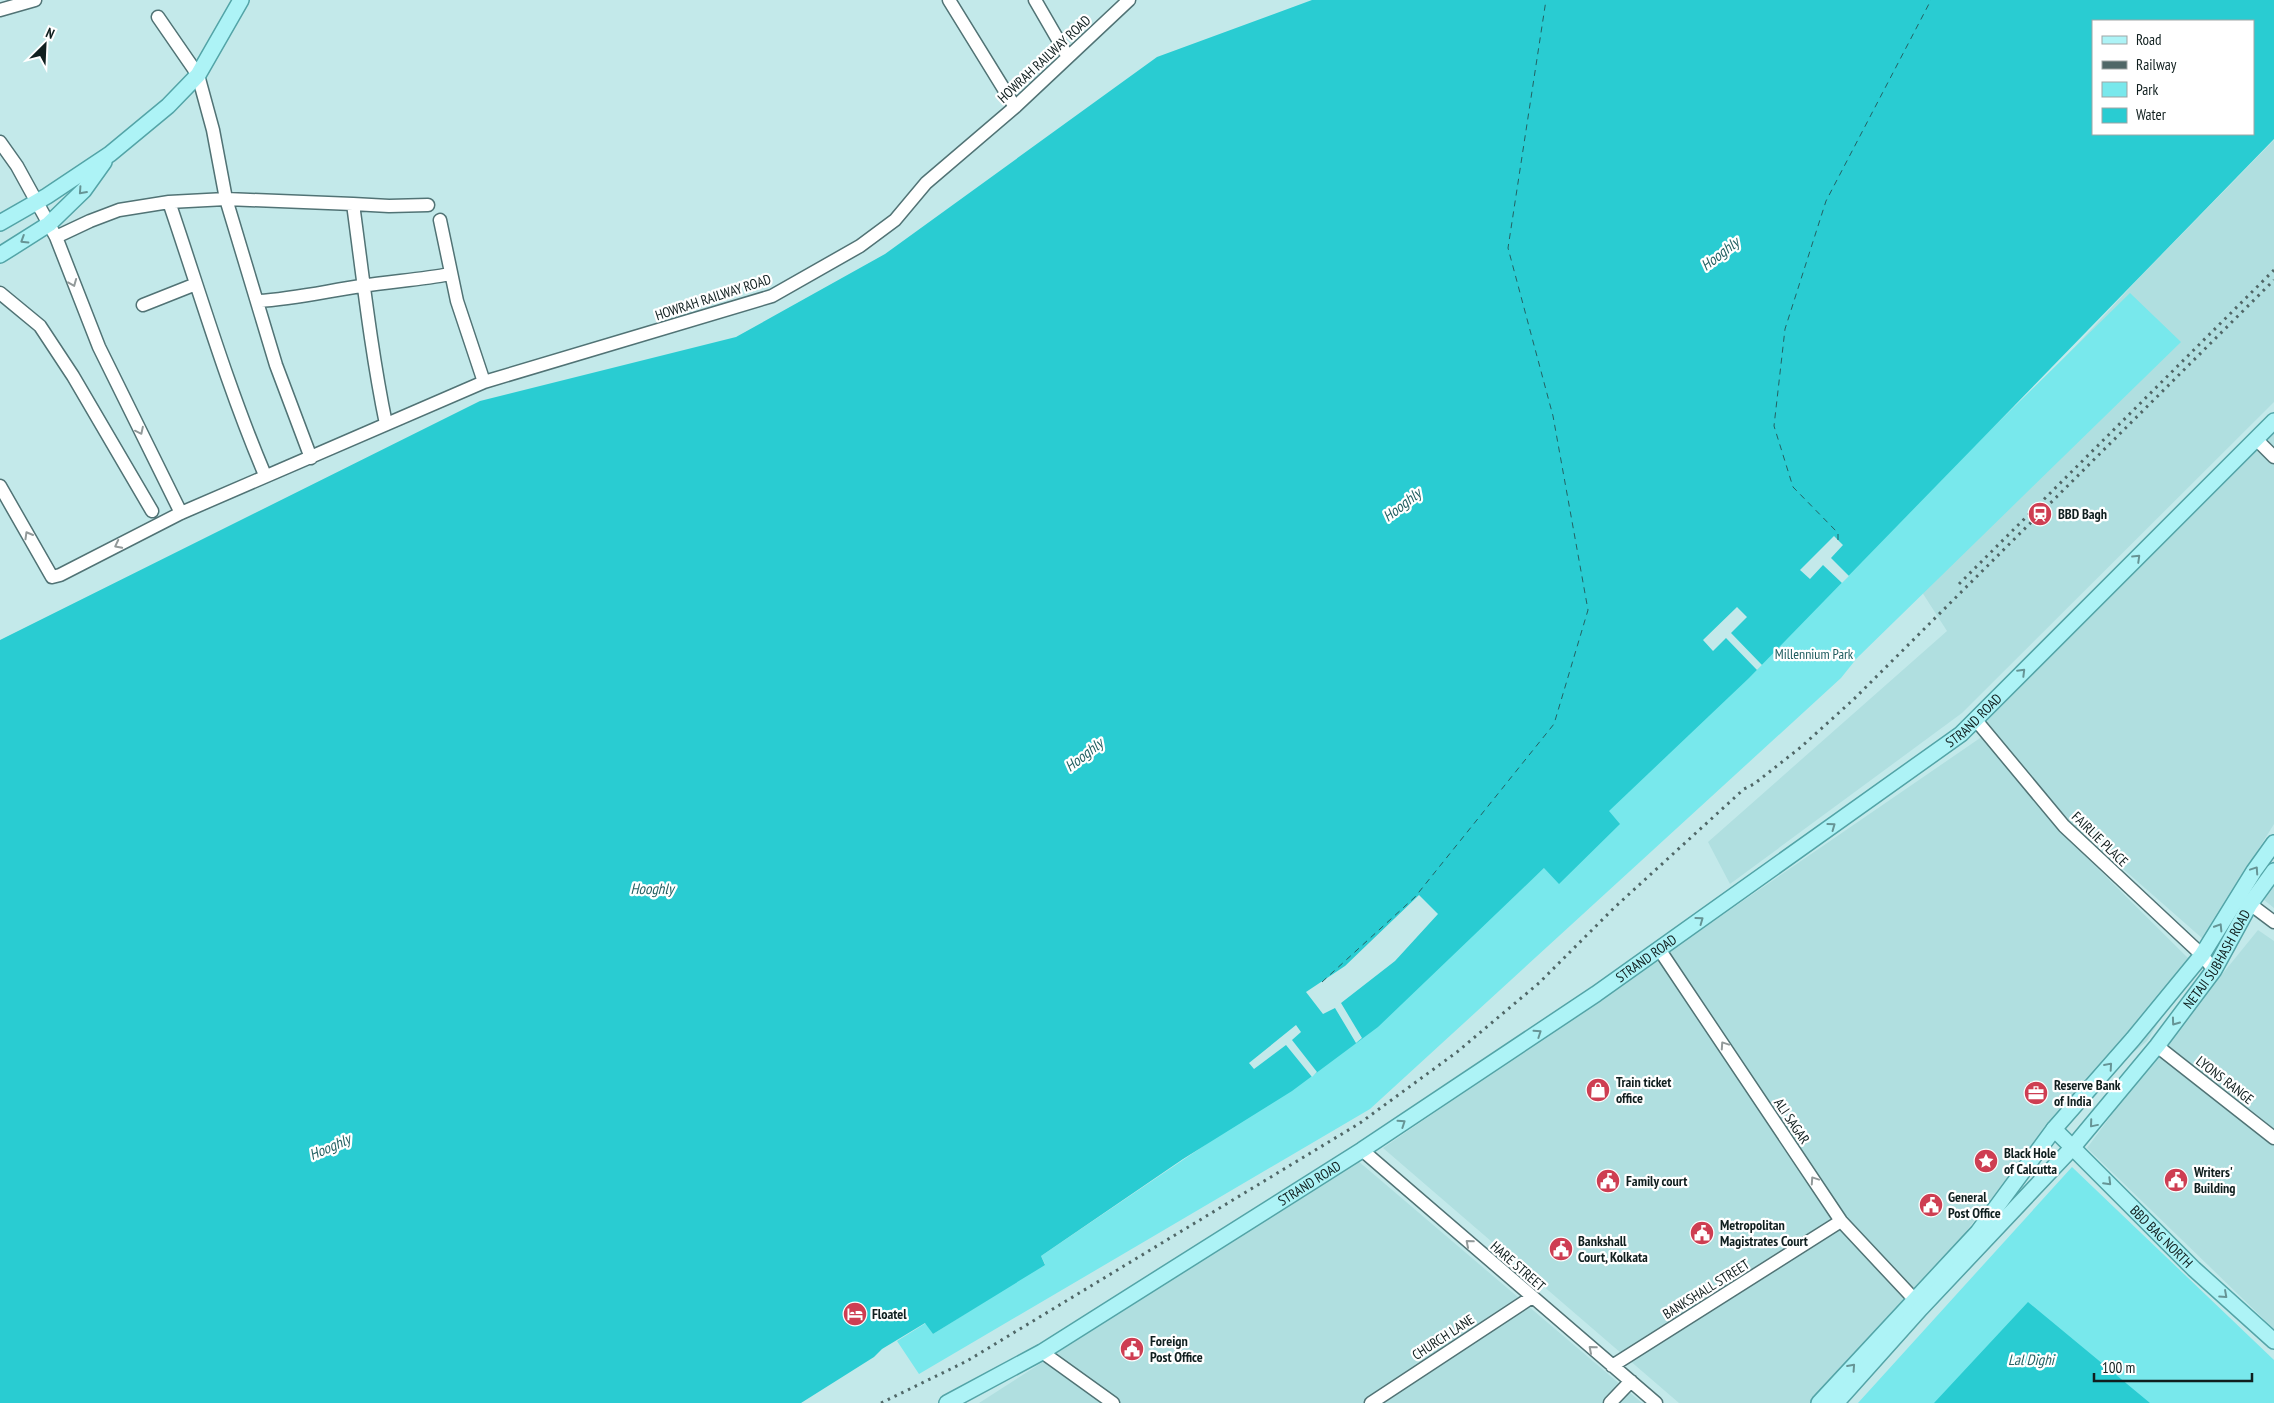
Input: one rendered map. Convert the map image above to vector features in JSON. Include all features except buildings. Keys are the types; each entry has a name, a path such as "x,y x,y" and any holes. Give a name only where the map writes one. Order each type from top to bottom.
{"main road":[{"path":"0,223 37,202 110,154 168,106 198,75 241,0"},
{"path":"0,255 52,231 110,154"},
{"name":"STRAND ROAD","path":"947,1403 1042,1352 1362,1150 1596,994 1961,734 2274,421"},
{"name":"NETAJI SUBHASH ROAD","path":"1917,1303 2073,1147 2158,1046 2214,970 2243,902 2274,843"},
{"name":"NETAJI SUBHASH ROAD","path":"2243,902 2274,871"},
{"path":"1836,1403 1917,1303 1978,1232 2054,1129 2133,1039 2243,902"},
{"name":"BBD BAG NORTH","path":"2054,1129 2194,1269 2274,1341"},
{"path":"1819,1403 1917,1303"}],"street":[{"path":"0,10 35,0"},
{"path":"950,0 1015,107"},
{"path":"1035,0 1068,57"},
{"name":"HOWRAH RAILWAY ROAD","path":"0,486 52,577 60,575 180,514 265,475 311,458 484,382 772,296 860,246 895,220 926,183 1015,107 1129,0"},
{"path":"158,17 198,75 213,130 226,199 243,260 258,301 276,365 311,458"},
{"path":"0,142 17,166 52,231 99,346 180,514"},
{"path":"52,231 90,221 119,210 169,202 226,199 389,206 428,205"},
{"path":"169,202 240,415 265,475"},
{"path":"353,204 374,364 386,424"},
{"path":"440,220 450,274 484,382"},
{"path":"258,301 278,300 450,274"},
{"path":"143,305 196,284"},
{"path":"0,293 40,326 73,376 152,511"},
{"path":"2256,439 2274,457"},
{"name":"FAIRLIE PLACE","path":"1975,719 2064,826 2202,955 2214,970"},
{"path":"2243,902 2274,922"},
{"name":"ALI SAGAR","path":"1659,949 1841,1221 1917,1303"},
{"name":"LYONS RANGE","path":"2158,1046 2274,1138"},
{"name":"HARE STREET","path":"1362,1150 1656,1403"},
{"name":"BANKSHALL STREET","path":"1612,1366 1841,1221"},
{"name":"CHURCH LANE","path":"1370,1403 1532,1297"},
{"path":"1042,1352 1113,1403"},
{"path":"1610,1403 1631,1381"}],"shaded area":[{"path":"2274,140 2274,402 1962,713 1730,884 1708,842 1947,631 1891,544 2139,278"},
{"path":"2274,415 2274,824 2203,939 2072,824 1978,714"},
{"path":"1983,736 2059,830 2194,964 2147,1041 2049,1124 1933,1274 1816,1403 1679,1403 1383,1148"},
{"path":"2274,860 2274,908 2253,891"},
{"path":"2258,930 2274,941 2274,1329 2087,1148 2150,1063"},
{"path":"1357,1160 1642,1403 979,1403"}],"green space":[{"name":"Millennium Park","path":"2130,293 2181,342 1857,658 1841,678 1370,1109 919,1374 897,1341 926,1323 933,1334 1045,1264 1041,1256 1356,1043 1544,868"},
{"path":"2072,1167 2274,1360 2274,1403 1858,1403"}],"water":[{"name":"Hooghly","path":"1312,0 2274,0 2274,139 1749,678 1609,811 1620,824 1559,884 1544,868 1378,1027 1292,1091 1183,1159 1041,1256 1045,1265 933,1334 925,1323 801,1403 0,1403 0,640 480,401 736,337 885,254 1157,57"},
{"name":"Lal Dighi","path":"2028,1302 2150,1403 1934,1403"}],"pier":[{"path":"1834,536 1843,545 1831,558 1849,576 1842,583 1823,565 1810,579 1800,570"},
{"path":"1737,607 1747,617 1731,633 1762,665 1757,670 1726,638 1713,651 1703,640"},
{"path":"1419,895 1438,914 1395,961 1341,1003 1362,1038 1356,1043 1335,1008 1323,1014 1306,992 1345,966"},
{"path":"1296,1025 1301,1032 1292,1040 1317,1072 1312,1077 1286,1045 1254,1069 1249,1063"}],"ferry route":[{"path":"1322,982 1415,897 1554,724 1588,610 1553,416 1508,248 1546,0"},
{"path":"1838,540 1838,533 1793,487 1774,426 1785,329 1826,201 1931,0"}],"railway":[{"path":"1959,584 2274,270"},
{"path":"881,1403 967,1361 1360,1123 1457,1052 1539,983 1615,907 1744,789 1754,784 1801,747 1854,699 2274,280"}],"place":[{"name":"BBD Bagh","path":"2040,514"},
{"name":"Train ticket office","path":"1598,1090"},
{"name":"Reserve Bank of India","path":"2036,1093"},
{"name":"Black Hole of Calcutta","path":"1986,1161"},
{"name":"Writers' Building","path":"2176,1180"},
{"name":"Family court","path":"1608,1181"},
{"name":"General Post Office","path":"1931,1205"},
{"name":"Metropolitan Magistrates Court","path":"1702,1233"},
{"name":"Bankshall Court, Kolkata","path":"1561,1249"},
{"name":"Floatel","path":"855,1314"},
{"name":"Foreign Post Office","path":"1132,1349"}]}
